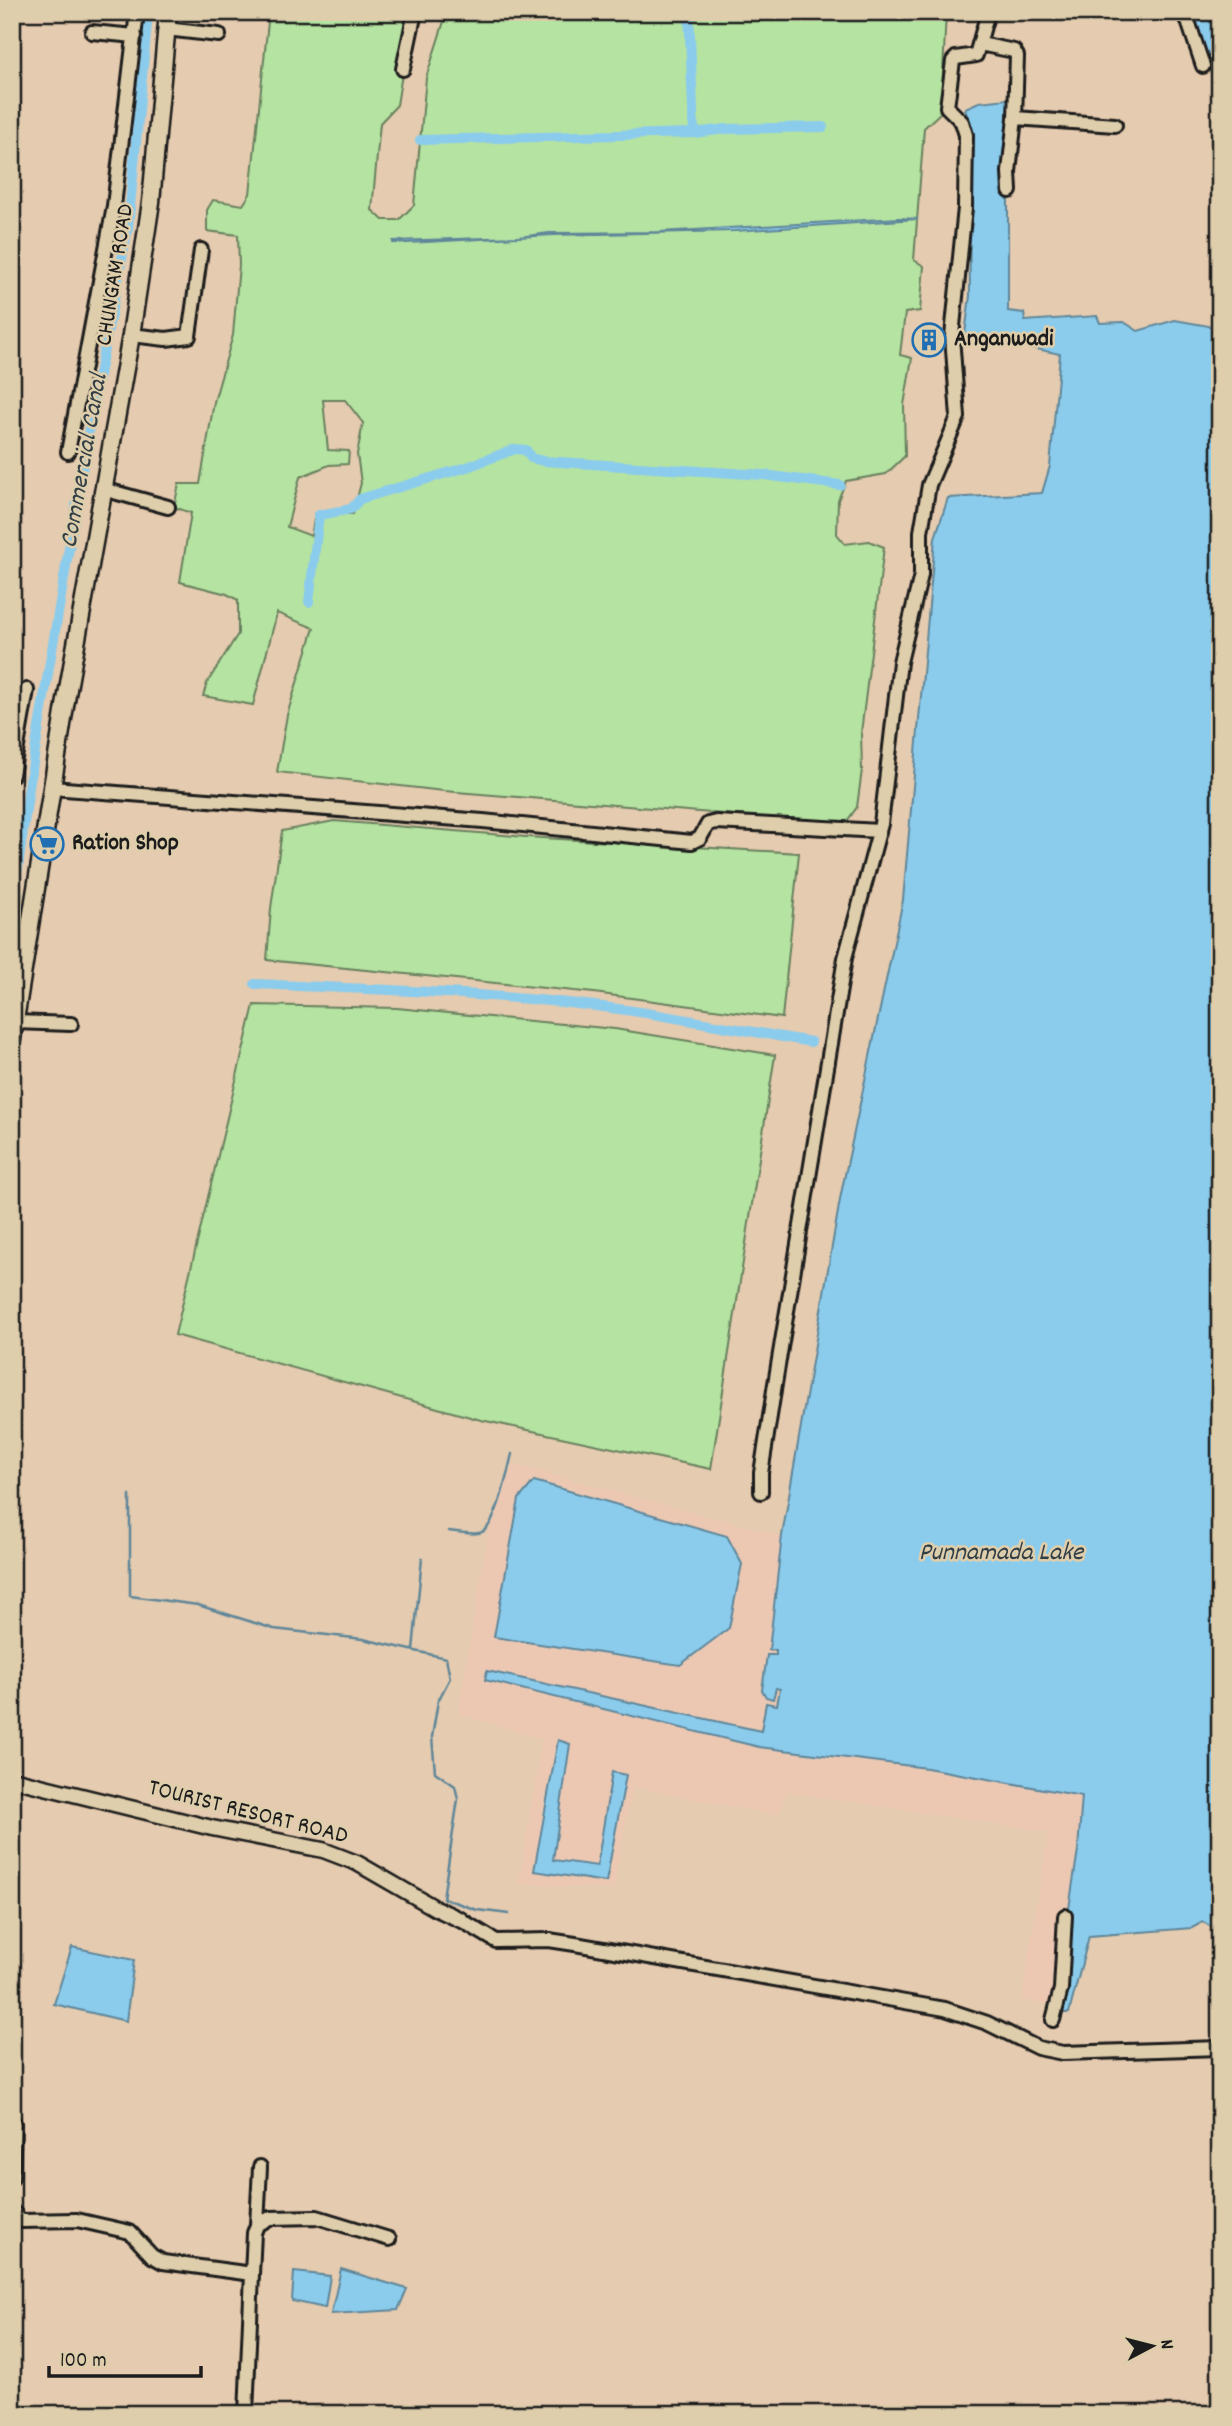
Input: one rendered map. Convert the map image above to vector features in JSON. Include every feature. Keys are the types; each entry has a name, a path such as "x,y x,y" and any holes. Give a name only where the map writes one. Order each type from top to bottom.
{"main road":[{"name":"CHUNGAM ROAD","path":"12,1039 52,788 131,335 151,202 168,12"}],"street":[{"path":"68,452 114,206 137,12"},
{"path":"403,69 415,12"},
{"path":"761,1492 761,1472 845,958 879,831 900,662 921,575 921,531 929,485 958,417 952,336 965,208 966,135 962,122 947,107 947,100 953,61 956,58 976,55 988,12"},
{"path":"1185,12 1203,66"},
{"path":"166,29 219,35"},
{"path":"92,32 135,36"},
{"path":"980,44 1016,53 1010,191"},
{"path":"1015,118 1115,125"},
{"path":"131,335 166,339 189,335 201,250"},
{"path":"103,489 168,507"},
{"path":"12,775 27,690"},
{"path":"52,788 483,821 692,842 700,838 708,824 716,822 879,831"},
{"path":"15,1022 71,1024"},
{"name":"TOURIST RESORT ROAD","path":"12,1779 212,1828 323,1850 356,1863 461,1920"},
{"path":"1053,2020 1061,1989 1065,1916"},
{"path":"461,1920 496,1941 549,1940 945,2009 987,2023 1038,2048 1053,2052 1220,2048"},
{"path":"12,2120 15,2124 12,2178"},
{"path":"246,2414 254,2233 257,2225 260,2167"},
{"path":"12,2211 21,2221 77,2220 130,2232 152,2256 163,2262 252,2274"},
{"path":"257,2225 270,2218 317,2217 388,2239"}],"shaded area":[{"path":"513,1464 782,1536 769,1649 776,1650 776,1688 780,1689 777,1705 766,1704 927,1768 1082,1796 1078,1850 1054,2006 1022,1999 1048,1832 787,1792 778,1816 633,1787 613,1890 519,1883 542,1739 458,1714 488,1534"}],"green space":[{"path":"269,12 412,12 397,105 380,123 372,210 383,220 399,220 414,205 426,78 447,12 946,12 941,112 924,128 914,260 924,266 920,311 905,313 900,355 912,358 904,405 905,456 886,474 846,481 838,500 837,534 845,544 869,541 884,547 861,733 862,770 857,807 845,824 444,791 277,772 287,715 314,628 277,613 253,705 203,696 207,683 238,634 238,600 227,594 180,582 191,513 174,507 179,484 200,484 214,402 233,335 239,265 238,235 207,231 207,210 213,200 243,205 250,194","holes":["323,400 345,400 363,423 357,454 361,483 353,514 315,514 311,536 287,527 300,477 329,465 348,464 349,451 328,450"]},
{"path":"334,821 526,837 799,853 782,1018 594,993 267,960 282,831"},
{"path":"254,1005 397,1008 615,1029 775,1055 711,1469 481,1420 175,1335"}],"water":[{"path":"1189,12 1220,12 1220,95"},
{"name":"Punnamada Lake","path":"1008,99 1008,311 1024,313 1025,321 1097,316 1100,323 1124,322 1138,331 1175,320 1220,328 1220,1932 1203,1922 1192,1928 1089,1936 1069,2013 1061,2013 1054,2006 1078,1850 1082,1796 927,1768 759,1747 485,1680 487,1671 761,1731 766,1703 777,1705 780,1689 776,1688 773,1699 766,1697 762,1690 767,1655 776,1655 776,1650 769,1650 782,1536 841,1194 903,900 935,538 948,498 1042,493 1050,466 1060,354 965,334 970,296 968,120 965,108 979,102"},
{"path":"918,219 735,231 521,237 549,233 659,232"},
{"path":"513,237 407,243 393,243 393,241"},
{"path":"534,1481 727,1536 742,1564 729,1628 680,1665 494,1637 519,1499"},
{"path":"558,1740 570,1744 553,1860 597,1866 612,1772 626,1775 606,1882 534,1871"},
{"path":"72,1947 134,1960 126,2021 54,2004"},
{"path":"341,2269 407,2289 398,2310 331,2314"},
{"path":"294,2272 330,2276 325,2308 292,2301"}],"waterway":[{"name":"Commercial Canal","path":"12,910 29,787 93,405 128,228 148,12"},
{"path":"689,12 694,133 726,129 823,127"},
{"path":"420,140 694,133"},
{"path":"309,602 319,515 351,509 360,499 467,467 515,449 526,450 531,458 543,461 764,475 840,485"},
{"path":"255,984 539,1000 655,1015 811,1042"},
{"path":"449,1531 475,1534 487,1527 501,1496 512,1454"},
{"path":"130,1495 130,1596 198,1605 274,1629 363,1639 446,1658 450,1678 438,1701 432,1737 435,1772 455,1786 458,1799 443,1898 477,1910 509,1914"},
{"path":"413,1650 422,1558"}],"place":[{"name":"Anganwadi","path":"929,340"},
{"name":"Ration Shop","path":"47,844"}]}
